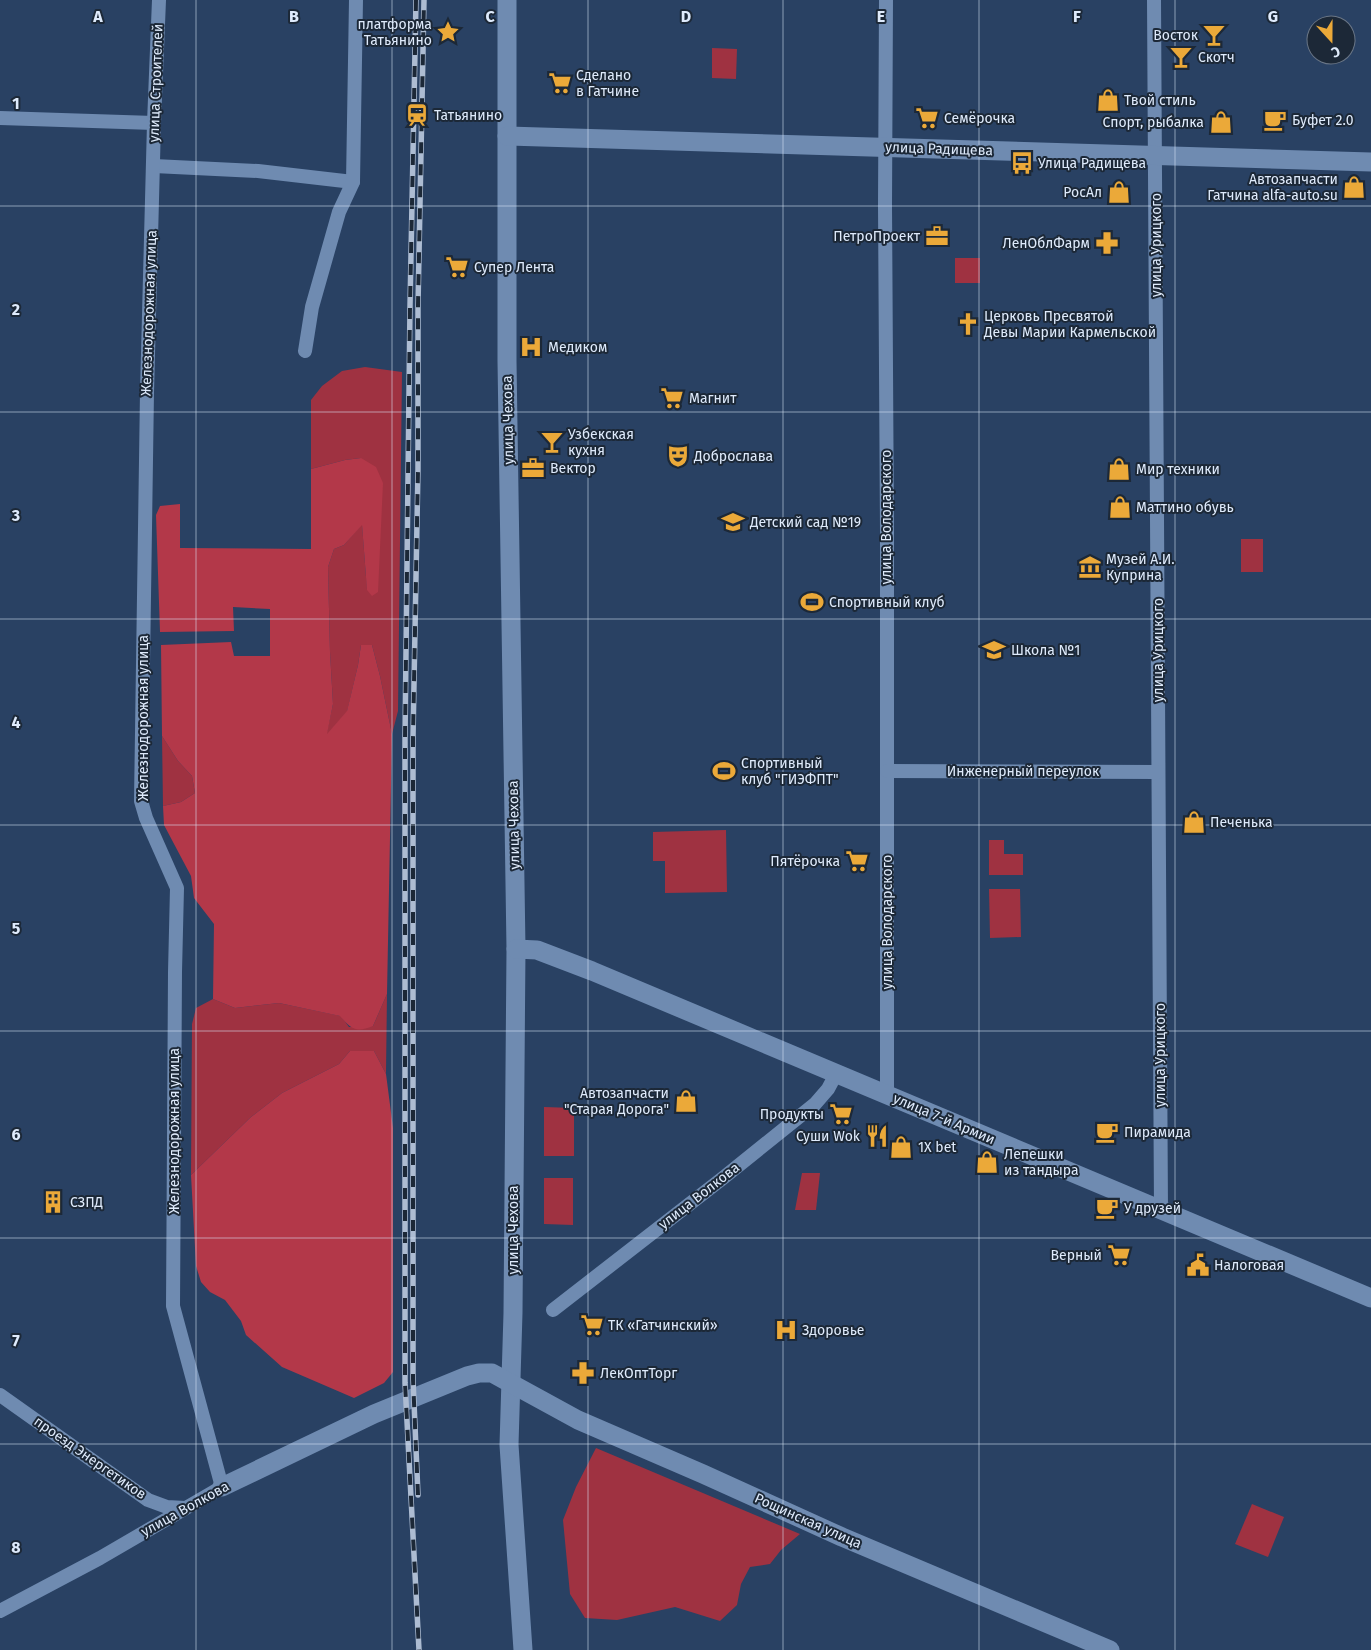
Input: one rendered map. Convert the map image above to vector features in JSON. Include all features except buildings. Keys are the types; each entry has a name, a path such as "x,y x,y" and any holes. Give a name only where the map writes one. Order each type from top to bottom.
{"street":[{"name":"улица Строителей","path":"154,166 159,0"},
{"path":"305,351 312,307 339,212 353,182 356,0"},
{"name":"улица Чехова","path":"507,0 507,362 516,949 513,1294 509,1445 523,1650"},
{"name":"улица Володарского","path":"886,0 887,1095"},
{"name":"улица Урицкого","path":"1154,0 1161,1210"},
{"path":"0,118 154,123"},
{"name":"улица Радищева","path":"507,136 1371,162"},
{"path":"154,166 258,170 353,182"},
{"name":"Железнодорожная улица","path":"154,166 146,404 141,801 146,818 177,888 173,1306 222,1487"},
{"name":"Инженерный переулок","path":"887,771 1158,772"},
{"name":"улица 7-й Армии","path":"516,949 537,950 592,971 1371,1298"},
{"name":"улица Волкова","path":"553,1310 815,1104 828,1089 836,1074"},
{"name":"Рощинская улица","path":"374,1414 449,1383 479,1373 492,1373 578,1420 842,1537 1110,1650"},
{"name":"проезд Энергетиков","path":"0,1395 148,1500 167,1507 185,1508"},
{"name":"улица Волкова","path":"0,1611 100,1558 222,1487 374,1414"}],"shaded area":[{"path":"712,48 737,49 736,79 712,78"},
{"path":"955,258 980,258 980,283 955,283"},
{"path":"365,367 402,372 398,711 392,734 372,645 361,645 347,712 326,736 333,704 328,567 334,549 344,545 362,524 367,590 361,458 311,469 311,400 322,386 342,371"},
{"path":"361,458 376,467 383,483 378,592 372,596 367,590 362,525 344,545 334,549 328,567 333,704 327,734 347,711 361,645 372,645 392,734 387,994 373,1026 358,1029 351,1027 340,1016 279,1003 235,1008 213,999 214,924 194,898 191,876 164,825 163,806 181,802 195,793 192,776 178,761 162,736 161,645 231,642 234,656 270,656 270,609 233,607 234,631 160,632 156,515 160,506 180,504 180,548 311,549 311,469"},
{"path":"1241,539 1263,539 1263,572 1241,572"},
{"path":"162,736 178,761 192,776 195,793 181,802 163,806"},
{"path":"726,830 727,892 665,893 665,861 653,861 653,832"},
{"path":"989,840 1004,840 1004,854 1023,854 1023,875 989,875"},
{"path":"989,889 1020,889 1021,937 990,938"},
{"path":"387,994 386,1074 374,1051 350,1051 339,1064 282,1093 251,1117 191,1175 192,1024 196,1008 213,999 235,1008 279,1003 341,1016 349,1027 373,1026"},
{"path":"350,1051 374,1051 386,1074 393,1128 393,1372 384,1383 354,1398 282,1367 246,1335 241,1321 225,1300 210,1292 201,1282 196,1266 191,1175 251,1117 282,1093 339,1064"},
{"path":"544,1107 574,1108 574,1156 544,1156"},
{"path":"802,1173 820,1173 816,1210 795,1210"},
{"path":"544,1178 573,1178 573,1225 544,1224"},
{"path":"596,1448 800,1534 781,1550 770,1564 750,1567 741,1584 737,1605 720,1621 675,1607 617,1620 585,1618 570,1594 563,1520 576,1487"},
{"path":"1252,1504 1284,1517 1268,1557 1235,1544"}],"railway":[{"path":"416,0 405,739 405,1383 419,1650"},
{"path":"418,1495 413,1379 413,738 424,0"}],"place":[{"name":"платформа Татьянино","path":"448,32"},
{"name":"Восток","path":"1214,35"},
{"name":"Скотч","path":"1181,57"},
{"name":"Сделано в Гатчине","path":"560,83"},
{"name":"Твой стиль","path":"1108,100"},
{"name":"Татьянино","path":"417,115"},
{"name":"Семёрочка","path":"927,118"},
{"name":"Буфет 2.0","path":"1275,120"},
{"name":"Спорт, рыбалка","path":"1221,122"},
{"name":"Улица Радищева","path":"1022,163"},
{"name":"Автозапчасти Гатчина alfa-auto.su","path":"1354,187"},
{"name":"РосАл","path":"1119,192"},
{"name":"ПетроПроект","path":"937,236"},
{"name":"ЛенОблФарм","path":"1107,243"},
{"name":"Супер Лента","path":"457,267"},
{"name":"Церковь Пресвятой Девы Марии Кармельской","path":"968,324"},
{"name":"Медиком","path":"531,347"},
{"name":"Магнит","path":"672,398"},
{"name":"Узбекская кухня","path":"552,442"},
{"name":"Доброслава","path":"678,456"},
{"name":"Вектор","path":"533,468"},
{"name":"Мир техники","path":"1119,469"},
{"name":"Маттино обувь","path":"1120,507"},
{"name":"Детский сад №19","path":"733,522"},
{"name":"Музей А.И. Куприна","path":"1090,567"},
{"name":"Спортивный клуб","path":"812,602"},
{"name":"Школа №1","path":"994,650"},
{"name":"Спортивный клуб \"ГИЭФПТ\"","path":"724,771"},
{"name":"Печенька","path":"1194,822"},
{"name":"Пятёрочка","path":"857,861"},
{"name":"Автозапчасти \"Старая Дорога\"","path":"686,1101"},
{"name":"Продукты","path":"841,1114"},
{"name":"Пирамида","path":"1107,1132"},
{"name":"Суши Wok","path":"877,1136"},
{"name":"1X bet","path":"901,1147"},
{"name":"Лепешки из тандыра","path":"987,1162"},
{"name":"СЗПД","path":"53,1202"},
{"name":"У друзей","path":"1107,1208"},
{"name":"Верный","path":"1119,1255"},
{"name":"Налоговая","path":"1198,1265"},
{"name":"ТК «Гатчинский»","path":"592,1325"},
{"name":"Здоровье","path":"786,1330"},
{"name":"ЛекОптТорг","path":"583,1373"}]}
